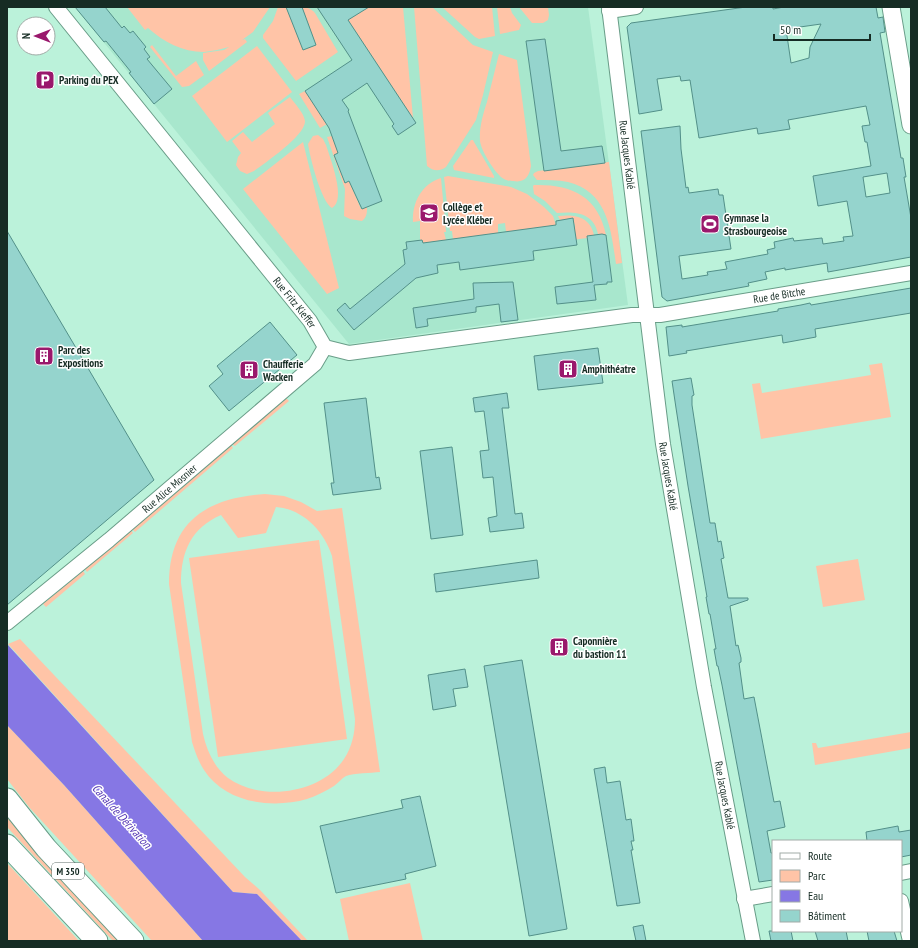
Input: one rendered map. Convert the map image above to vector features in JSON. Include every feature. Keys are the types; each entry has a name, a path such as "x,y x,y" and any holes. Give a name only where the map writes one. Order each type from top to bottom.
{"main road":[{"name":"M 350","path":"7,799 46,848 132,941"},
{"name":"M 350","path":"7,845 97,941"}],"street":[{"name":"Rue Fritz Kieffer","path":"56,7 310,321 325,347"},
{"path":"609,9 636,7"},
{"path":"891,7 911,126"},
{"name":"Rue Jacques Kablé","path":"609,9 663,444 704,687 753,941"},
{"name":"Rue de Bitche","path":"648,315 660,315 911,272"},
{"path":"325,347 348,353 632,315 648,315"},
{"name":"Rue Alice Mosnier","path":"7,623 109,540 315,364 325,347"},
{"path":"744,899 772,894"},
{"path":"902,905 910,941"}],"shaded area":[{"name":"Collège et Lycée Kléber","path":"75,7 588,7 628,305 349,344"}],"green space":[{"path":"127,7 270,7 253,32 242,40 245,39 247,42 209,71 203,60 203,53 224,50 229,47 204,52 196,52 181,48 160,38 148,28 145,30"},
{"path":"278,7 286,7 303,50 316,45 302,7 305,7 309,8 315,13 338,52 296,81 263,38 263,35 273,21"},
{"path":"369,7 403,7 413,118 348,20"},
{"path":"414,7 432,7 473,45 493,52 476,120 446,167 438,170 434,170 427,166"},
{"path":"442,7 492,7 495,36 479,39 475,37"},
{"path":"497,7 510,7 512,13 521,25 519,30 500,34"},
{"path":"519,7 548,7 548,20 543,23 532,23"},
{"path":"152,45 176,76 196,61 204,75 189,86 182,87 150,47"},
{"path":"257,46 292,92 227,142 192,96"},
{"path":"499,54 517,60 531,166 528,176 521,181 508,181 501,177 493,168 486,156 480,141 482,121"},
{"path":"305,91 327,124 320,128 299,94"},
{"path":"290,97 304,118 304,127 292,141 254,171 247,174 240,171 236,165 238,157 241,153 232,141 243,132 252,142 275,124 268,113"},
{"path":"318,135 323,139 326,145 334,169 338,188 336,204 332,208 328,204 320,189 309,150 308,144 313,136"},
{"path":"332,136 338,153 334,155 345,183 349,181 361,209 367,207 365,218 362,221 350,219 344,216 345,189 327,137"},
{"path":"471,140 473,140 494,178 454,170 453,166"},
{"path":"303,142 339,288 327,294 243,189"},
{"path":"609,162 622,263 616,264 612,238 605,214 592,194 581,187 568,182 556,180 537,180 533,175 538,171"},
{"path":"448,176 511,187 527,194 553,216 556,225 506,232 505,223 498,224 498,233 453,239 452,231 450,231 444,177"},
{"path":"441,178 446,232 444,232 446,240 423,243 422,240 420,240 420,221 413,222 414,208 416,201 424,189 434,181"},
{"path":"534,185 560,187 581,195 597,211 606,235 598,234 593,222 583,215 571,212 557,213 545,201 534,194"},
{"path":"570,215 585,220 592,229 594,235 587,238 572,240 571,227 575,227 573,218 560,220 558,216"},
{"path":"882,363 891,417 761,439 752,384 760,383 762,393 871,375 869,365"},
{"path":"286,398 289,401 235,446 232,444"},
{"path":"231,445 233,448 135,532 132,529"},
{"path":"265,494 284,496 301,502 317,511 342,508 380,772 346,776 334,786 321,793 307,799 293,802 265,803 250,801 224,790 213,781 204,770 198,760 192,742 169,584 171,562 176,544 184,529 195,517 209,508 225,501 244,496","holes":["276,507 286,509 303,517 318,530 324,538 332,556 355,724 354,735 349,750 334,771 321,780 306,787 290,791 273,792 242,786 228,778 215,764 209,752 203,734 181,583 181,572 183,561 190,542 195,534 211,520 221,515 238,538 266,533"]},
{"path":"131,530 133,533 87,572 85,569"},
{"path":"319,540 347,739 218,757 189,558"},
{"path":"858,559 865,600 823,607 816,566"},
{"path":"83,571 85,574 46,607 43,604"},
{"path":"20,639 245,877 260,890 308,941 302,941 257,894 233,892 8,644"},
{"path":"7,725 64,785 203,941 152,941 29,807 7,779"},
{"path":"911,732 911,748 815,765 812,743 816,743 818,748"},
{"path":"7,813 123,941 113,941 7,827"},
{"path":"7,863 79,941 7,941"},
{"path":"410,883 423,941 349,941 340,899"}],"water":[{"name":"Canal de Dérivation","path":"7,644 233,892 257,894 302,941 203,941 64,785 7,725"}],"building":[{"path":"75,7 105,7 122,28 124,26 130,33 133,31 146,47 144,49 150,57 147,59 172,89 154,104 106,41 104,42"},
{"path":"286,7 302,7 316,45 303,50"},
{"path":"317,7 369,7 348,20 416,123 398,135 392,126 394,124 367,83 342,100 349,110 348,111 382,201 362,209 349,181 345,183 334,155 338,153 329,128 305,91 352,60"},
{"path":"746,7 773,7 773,9 784,7 876,7 878,18 883,17 885,32 880,33 901,158 903,158 906,177 904,177 911,218 911,257 828,272 827,263 785,270 785,268 765,272 767,279 748,283 749,286 667,301 662,297 641,131 680,126 681,149 686,188 688,187 689,193 718,189 719,195 723,195 731,249 679,256 682,279 708,275 707,272 727,269 725,262 768,254 767,250 775,248 774,242 793,238 794,241 822,238 823,244 844,241 843,237 853,236 847,201 818,206 813,176 871,166 867,142 865,142 862,126 870,125 866,106 788,120 790,129 758,134 757,128 699,138 690,80 681,81 680,76 657,79 662,110 639,114 627,27 631,23","holes":["821,24 810,47 809,58 791,63 786,29","887,173 890,193 866,197 863,177"]},
{"path":"545,39 561,151 602,146 605,163 544,171 526,41"},
{"path":"573,218 577,245 533,251 534,260 460,270 459,262 437,265 438,273 416,278 354,330 337,310 345,303 350,309 405,264 403,250 407,249 406,242 422,240 423,243 556,225 556,221"},
{"name":"Parc des Expositions","path":"7,231 154,480 7,605"},
{"path":"602,234 606,235 612,282 594,285 596,300 557,304 555,287 593,282 587,236"},
{"path":"513,282 518,320 501,322 499,304 476,307 476,312 427,319 428,326 416,328 413,308 474,299 473,283"},
{"path":"911,288 911,313 815,329 816,337 783,343 782,335 686,351 687,353 669,356 666,327 682,325 682,327 778,311 778,309 810,303 811,305"},
{"name":"Chaufferie Wacken","path":"270,322 297,355 229,411 209,386 223,374 217,366"},
{"name":"Amphithéatre","path":"598,348 603,383 538,390 534,356"},
{"path":"691,378 694,395 692,396 692,405 710,523 715,523 718,542 721,541 724,558 721,559 728,598 748,598 748,600 730,606 736,646 738,645 741,658 741,662 739,663 744,699 754,697 774,802 780,801 785,827 767,831 772,853 772,880 759,882 714,649 716,649 706,597 672,381"},
{"path":"507,393 509,408 502,408 515,514 522,513 524,528 490,532 488,518 497,516 493,477 483,478 480,451 489,450 484,411 475,412 473,398"},
{"path":"366,398 376,478 379,477 381,489 333,495 331,483 334,483 324,403"},
{"path":"452,447 463,535 431,539 420,451"},
{"path":"537,560 539,578 436,592 434,574"},
{"name":"Caponnière du bastion 11","path":"566,640 568,651 557,653 553,651 551,648 554,643"},
{"path":"522,660 567,929 529,936 484,666"},
{"path":"465,669 468,687 453,689 456,706 433,710 428,675"},
{"path":"605,767 607,783 620,781 626,820 631,819 634,841 631,841 633,850 631,850 640,903 617,906 594,769"},
{"path":"420,796 436,866 405,874 406,879 336,893 320,826 403,808 401,800"},
{"path":"898,826 899,832 911,830 911,855 902,857 902,840 867,840 866,832"},
{"path":"643,925 646,941 636,941 633,927"},
{"path":"769,931 791,932 793,941 771,941"},
{"path":"815,932 846,932 848,941 818,941"},
{"path":"867,932 894,932 897,941 869,941"}],"place":[{"name":"Parking du PEX","path":"45,80"},
{"name":"Collège et Lycée Kléber","path":"429,213"},
{"name":"Gymnase la Strasbourgeoise","path":"710,224"},
{"name":"Parc des Expositions","path":"44,356"},
{"name":"Amphithéatre","path":"568,369"},
{"name":"Chaufferie Wacken","path":"249,370"},
{"name":"Caponnière du bastion 11","path":"559,647"}]}
